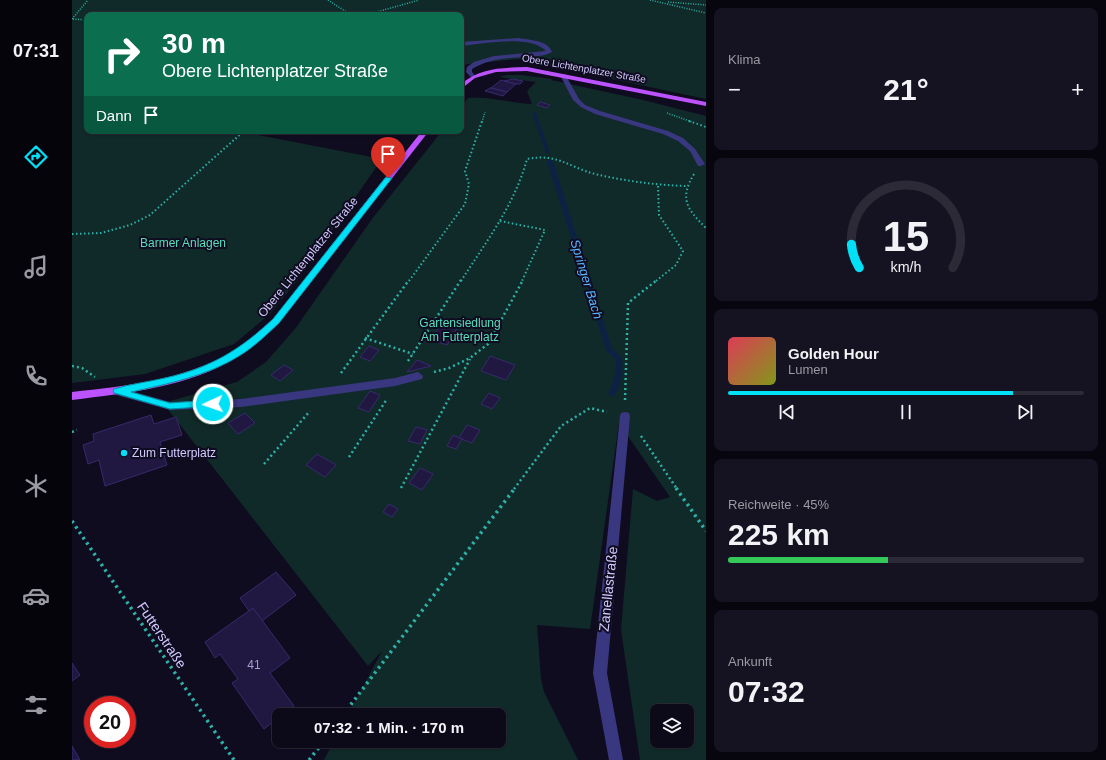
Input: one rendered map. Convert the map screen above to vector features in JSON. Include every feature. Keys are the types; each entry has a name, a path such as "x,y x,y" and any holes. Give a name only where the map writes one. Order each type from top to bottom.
{"main road":[{"name":"Obere Lichtenplatzer Straße","path":"464,84 473,77 496,70 508,68 527,69 706,104"},
{"name":"Obere Lichtenplatzer Straße","path":"72,396 117,391 167,381 205,369 235,355 256,340 276,321 424,134"}],"street":[{"path":"464,44 514,40 536,43 548,49 549,52 543,54 501,57 473,64 469,68 469,72 473,77"},
{"path":"564,76 568,80 574,97 581,105 606,116 626,120 669,134 697,154 701,164"},
{"path":"117,391 170,406 241,403 327,392 397,381 418,376"},
{"name":"Zanellastraße","path":"616,760 600,673 625,416"}],"path":[{"path":"72,19 88,0"},
{"path":"328,0 346,12"},
{"path":"377,12 419,0"},
{"path":"650,0 706,4"},
{"path":"664,2 706,13"},
{"path":"72,19 84,20"},
{"path":"264,464 327,392 365,338 465,204 469,184 465,171 485,112"},
{"path":"72,234 101,233 130,225 150,215 241,134"},
{"path":"349,457 413,354 500,221 522,178 527,159 544,157 555,158 591,172 658,186 686,186"},
{"path":"701,164 686,186 684,196 693,213 706,228"},
{"path":"625,416 628,303 676,265 683,251 659,215 658,186"},
{"path":"418,376 449,368 470,358 488,344 526,274 545,230 500,221"},
{"path":"365,338 413,354"},
{"path":"401,488 470,358"},
{"path":"348,708 561,426 590,408 625,416 640,434 706,531"},
{"path":"72,432 77,430"},
{"name":"Futterstraße","path":"72,521 234,760"},
{"path":"309,760 318,748"}],"green space":[{"name":"Barmer Anlagen","path":"72,0 706,0 706,99 518,59 464,65 464,12 84,12 84,134 259,134 258,135 382,159 296,282 270,314 234,344 145,374 72,383"},
{"name":"Gartensiedlung Am Futterplatz","path":"507,75 521,75 552,79 551,80 643,100 706,116 706,760 640,760 621,630 633,489 657,501 670,497 619,423 590,629 537,625 541,679 544,692 578,760 324,760 330,748 506,748 506,708 352,708 382,651 368,666 163,403 237,382 266,362 295,329 372,219 440,134 464,134 464,103 468,98 484,98 532,104 527,91 536,82 499,77"}],"building":[{"path":"513,79 523,81 520,84 516,84 504,81"},
{"path":"501,80 516,84 507,92 491,88"},
{"path":"490,88 507,92 503,96 485,91"},
{"path":"540,102 550,105 547,108 537,105"},
{"path":"445,318 460,323 447,345 431,340"},
{"path":"369,346 379,350 370,361 360,357"},
{"path":"490,356 515,365 506,380 481,371"},
{"path":"417,360 431,366 407,372"},
{"path":"284,365 293,370 280,381 271,375"},
{"path":"370,391 380,395 369,412 358,408"},
{"path":"489,393 500,398 492,409 481,404"},
{"path":"245,413 255,423 238,434 228,423"},
{"name":"Zum Futterplatz","path":"151,415 154,424 176,417 182,435 160,442 167,465 105,486 99,460 88,464 83,445 94,441 93,434"},
{"path":"467,425 480,430 472,443 459,438"},
{"path":"416,427 427,430 420,444 408,441"},
{"path":"453,435 462,439 456,449 447,446"},
{"path":"317,454 336,465 325,477 306,465"},
{"path":"420,468 433,474 422,490 409,483"},
{"path":"389,504 398,509 392,517 383,512"},
{"path":"276,572 296,595 262,621 253,608 249,611 240,598"},
{"path":"253,608 290,658 270,673 294,706 291,708 272,708 272,723 264,729 232,683 238,679 220,654 215,658 205,642"},
{"path":"72,663 80,675 72,681"},
{"path":"72,746 80,760 72,760"}],"waterway":[{"name":"Springer Bach","path":"534,113 548,153"},
{"name":"Springer Bach","path":"550,161 609,350 618,358 619,372 612,394"}],"place":[{"name":"Zum Futterplatz","path":"124,453"}],"route":[{"path":"213,404 170,406 117,391 167,381 205,369 235,355 256,340 276,321 388,178"}]}
